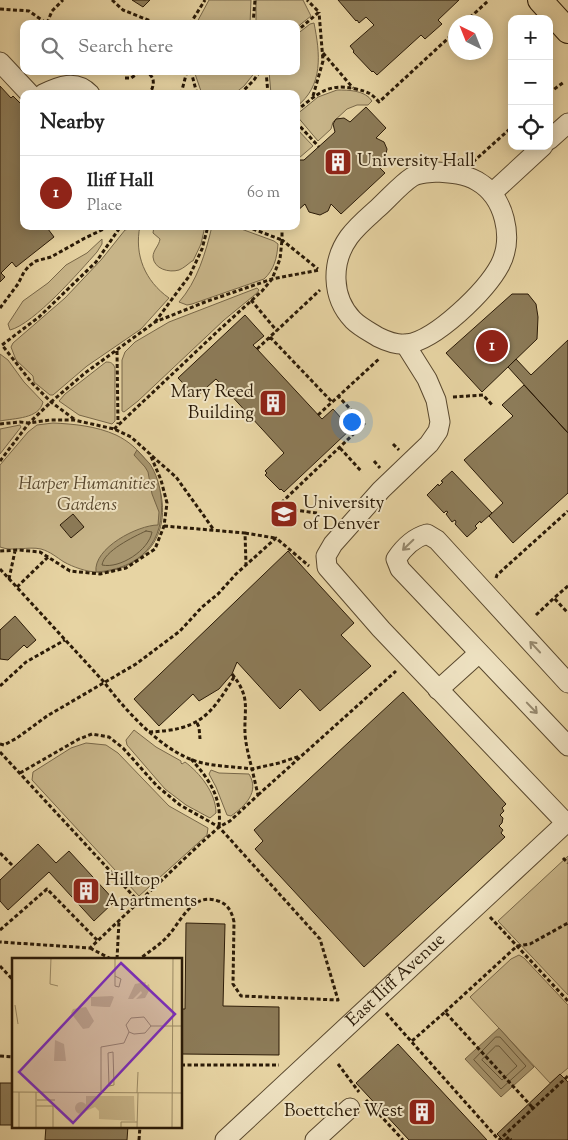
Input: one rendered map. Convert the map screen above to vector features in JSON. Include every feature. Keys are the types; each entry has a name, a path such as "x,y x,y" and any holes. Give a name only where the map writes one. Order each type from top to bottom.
{"main road":[{"path":"540,0 568,31"}],"street":[{"path":"0,62 26,90"},
{"path":"53,90 65,85 76,85 87,90"},
{"path":"553,136 568,123"},
{"path":"492,193 539,150"},
{"path":"437,172 462,175 478,182 492,193 501,210 506,229 506,244 500,264 489,281 443,327 424,339 405,344 384,340 353,320 341,304 337,289 335,269 341,251 357,227 412,176 437,172"},
{"path":"405,344 427,379 436,400 440,422 438,431 429,444 381,490 333,544 326,556 327,567 381,629 442,694 567,822"},
{"path":"568,683 436,540 426,534 416,538 402,550 396,559 397,565 568,746"},
{"path":"442,694 483,657"},
{"name":"East Iliff Avenue","path":"225,1140 567,822"},
{"path":"315,1140 350,1108"}],"path":[{"path":"48,20 52,11 63,0"},
{"path":"112,0 123,10 148,20"},
{"path":"192,20 204,0"},
{"path":"253,20 254,0"},
{"path":"307,0 319,12 324,61 313,97"},
{"path":"473,15 488,1"},
{"path":"0,9 29,11 42,20"},
{"path":"300,29 319,12"},
{"path":"300,108 313,97 331,88 343,86 370,93 379,102 448,38"},
{"path":"322,51 354,88"},
{"path":"125,78 131,78 136,75"},
{"path":"150,75 154,80 151,90"},
{"path":"182,90 188,75"},
{"path":"191,75 196,90"},
{"path":"244,90 257,75"},
{"path":"266,75 268,90"},
{"path":"553,90 564,82"},
{"path":"300,126 319,147"},
{"path":"472,163 508,131"},
{"path":"0,308 29,266 36,261 51,257 102,230"},
{"path":"74,420 51,402 32,383 1,346 39,317 96,262 118,230"},
{"path":"0,461 29,423 51,402 85,373 154,322 190,275 202,248 207,230"},
{"path":"154,322 205,302 272,280 319,270 282,240 256,230"},
{"path":"114,429 272,280 280,259 282,230"},
{"path":"257,349 321,290"},
{"path":"251,300 277,330"},
{"path":"270,337 332,402"},
{"path":"117,350 118,425"},
{"path":"318,415 382,356"},
{"path":"316,513 287,509 281,503 364,424 338,396"},
{"path":"446,398 483,396 493,406"},
{"path":"0,424 74,420 114,429 131,437 176,477 214,530"},
{"path":"340,448 362,472"},
{"path":"0,551 40,552 70,571 100,574 126,568 155,549 164,526 167,503 158,472 150,454"},
{"path":"496,578 568,510"},
{"path":"164,526 245,533 276,538 311,567"},
{"path":"245,533 246,565"},
{"path":"0,744 4,745 16,738 47,716 136,664 180,631 276,538"},
{"path":"9,579 15,551"},
{"path":"17,587 48,557"},
{"path":"0,568 149,732 180,753 201,762 252,769 303,755"},
{"path":"536,615 568,586"},
{"path":"554,598 568,613"},
{"path":"0,686 26,662 65,640"},
{"path":"90,948 219,828 230,821 396,671"},
{"path":"149,732 167,731 197,723 215,707 233,675 243,691 247,704 245,733 258,795"},
{"path":"197,723 200,739"},
{"path":"20,773 92,734 108,737 123,748 157,786 180,806 219,828 320,939 338,1000 241,996 233,984 234,922 232,913 228,906 216,900 208,900 191,906 167,938 141,958"},
{"path":"0,752 138,902"},
{"path":"191,759 208,778 218,802 220,814 219,828"},
{"path":"0,853 14,867"},
{"path":"563,858 568,863"},
{"path":"0,930 47,889 97,940"},
{"path":"490,916 568,1001"},
{"path":"117,958 119,920"},
{"path":"412,1041 517,946 530,944 568,923"},
{"path":"0,942 90,948 109,958"},
{"path":"0,966 12,979"},
{"path":"386,1012 500,1140 568,1076"},
{"path":"445,1012 533,1108"},
{"path":"182,1066 282,1064"},
{"path":"338,1064 354,1087 403,1140"},
{"path":"564,1080 568,1084"},
{"path":"506,1140 509,1137 511,1140"}],"green space":[{"path":"209,0 251,0 250,20 198,20"},
{"path":"256,0 303,0 311,16 300,25 300,20 256,20"},
{"path":"314,23 318,46 318,68 316,79 311,89 300,103 300,90 271,90 269,75 300,75 300,32"},
{"path":"195,75 253,75 239,90 201,90"},
{"path":"337,90 351,91 361,93 372,101 368,105 357,105 347,109 333,122 331,129 318,141 300,120 300,112 318,97"},
{"path":"300,132 313,146 300,157"},
{"path":"125,230 140,230 139,247 143,266 154,284 169,298 141,329 87,366 53,395 50,395 34,382 33,376 16,360 11,347 13,343 65,298 101,260"},
{"path":"153,230 204,230 201,244 193,261 175,271 163,269 156,265 153,257 160,239 153,233"},
{"path":"211,230 244,230 278,244 274,263 264,279 192,304 187,305 179,302 196,276"},
{"path":"102,239 102,244 97,252 44,308 20,326 10,330 8,324 23,301 48,283 66,265 87,253"},
{"path":"257,288 259,290 257,293 224,320 138,401 124,412 122,411 122,360 125,352 135,342 169,322"},
{"path":"0,354 8,360 24,382 43,402 41,408 32,415 0,421"},
{"path":"106,362 112,363 115,368 115,421 112,424 79,415 59,401 65,394"},
{"name":"Harper Humanities Gardens","path":"53,423 93,428 116,435 133,446 146,461 156,479 162,498 162,517 157,536 147,552 130,564 109,571 93,572 72,566 41,549 10,549 0,547 0,465 28,432 37,425"},
{"path":"20,425 21,427 0,454 0,429"},
{"path":"134,730 156,747 181,761 182,764 185,762 196,772 210,791 216,813 210,818 186,805 165,789 127,745 126,740"},
{"path":"86,743 106,745 118,753 169,806 208,828 207,835 139,896 32,780 33,772 71,748"},
{"path":"211,770 219,773 249,774 253,787 252,793 246,803 231,816 227,815 209,774"},
{"path":"568,856 568,995 498,921"},
{"path":"519,955 568,1005 568,1068 550,1083 470,997 511,959"}],"water":[{"path":"137,450 150,464 159,484 161,513 159,527 154,540 137,559 112,570 96,572 97,563 102,555 118,540 139,529 158,525 159,512 152,494 148,472 134,455"},
{"path":"499,1028 534,1067 501,1097 465,1059"}],"building":[{"path":"132,0 150,0 143,7"},
{"path":"338,0 459,0 438,20 442,24 425,39 421,35 377,75 353,52 350,46 374,25 366,17 359,23 356,21"},
{"path":"0,86 11,98 13,96 20,103 20,230 49,230 54,237 16,267 12,262 1,273 5,277 0,282"},
{"name":"University Hall","path":"366,107 386,128 376,138 384,142 387,149 386,154 381,161 375,163 385,173 341,214 331,204 328,211 320,215 309,212 305,204 300,208 300,160 304,160 335,132 333,124 336,119 344,118 350,122"},
{"path":"512,294 528,294 536,304 538,317 537,339 482,392 446,353"},
{"name":"Mary Reed Building","path":"245,315 264,336 253,345 322,419 333,409 351,429 284,492 265,475 267,473 265,471 284,453 216,379 196,397 178,378"},
{"path":"568,340 568,433 508,367 516,359 531,375"},
{"path":"524,385 568,433 568,493 513,543 489,516 503,503 464,460 513,416 502,405"},
{"path":"452,471 492,513 481,523 480,521 475,526 477,528 467,537 455,524 455,520 452,522 446,514 448,512 444,513 427,495 438,484 439,486 443,482 441,481"},
{"path":"73,514 84,527 71,538 60,525"},
{"path":"288,551 354,623 341,635 371,666 320,711 300,689 280,709 237,662 232,674 219,689 199,701 193,694 159,726 134,699"},
{"path":"15,616 36,640 27,648 24,645 8,660 0,659 0,630"},
{"path":"403,692 506,804 502,808 504,811 500,815 503,818 499,826 503,830 501,833 505,837 364,967 255,849 263,841 254,830"},
{"name":"Hilltop Apartments","path":"38,844 56,863 69,851 115,901 94,921 49,872 8,910 0,901 0,880"},
{"path":"186,923 225,924 223,1006 279,1007 279,1055 182,1054 182,1009 185,1009"},
{"name":"Boettcher West","path":"398,1044 487,1140 409,1140 356,1083"},
{"path":"560,1074 568,1082 568,1140 503,1140 497,1134"},
{"path":"0,1083 12,1083 12,1125 0,1125"},
{"path":"46,1128 128,1128 127,1140 45,1140"}],"place":[{"name":"University Hall","path":"338,162"},
{"name":"Iliff Hall","path":"492,346"},
{"name":"Mary Reed Building","path":"273,403"},
{"name":"University of Denver","path":"284,514"},
{"name":"Hilltop Apartments","path":"86,891"},
{"name":"Boettcher West","path":"422,1112"}]}
